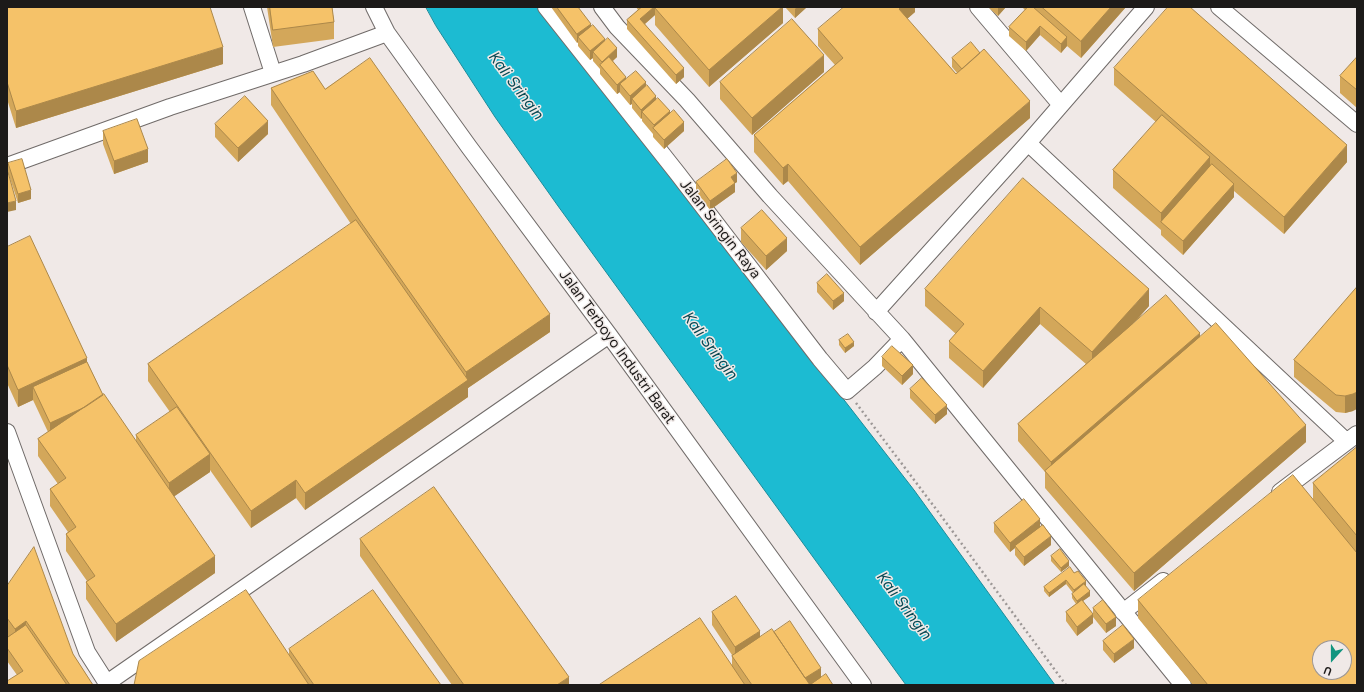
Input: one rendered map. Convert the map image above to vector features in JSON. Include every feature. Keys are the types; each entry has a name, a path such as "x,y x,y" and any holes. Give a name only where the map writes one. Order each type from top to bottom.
{"street":[{"path":"252,7 273,73"},
{"name":"Jalan Terboyo Industri Barat","path":"374,7 387,33 469,147 609,335 862,685"},
{"name":"Jalan Sringin Raya","path":"546,7 678,174 820,359 847,391"},
{"path":"602,7 617,27 687,100 770,196 902,339 1184,685"},
{"path":"978,7 1061,105"},
{"path":"876,312 1028,143 1146,7"},
{"path":"1219,7 1357,124"},
{"path":"7,166 170,107 302,64 387,33"},
{"path":"1028,143 1352,437 1266,503"},
{"path":"7,432 87,652 108,684 609,335"},
{"path":"847,391 874,368 902,339"},
{"path":"1123,612 1173,574"}],"path":[{"path":"847,391 1066,685"}],"water":[{"name":"Kali Sringin","path":"426,7 539,7 914,490 1055,685 906,685 558,206 495,117 436,26"}],"building":[{"path":"7,7 210,7 223,47 16,111 7,82"},
{"path":"270,7 332,7 334,22 273,30"},
{"path":"557,7 578,7 591,24 577,34"},
{"path":"642,7 654,7 640,19 684,68 676,75 627,20"},
{"path":"782,7 709,70 655,8"},
{"path":"844,7 901,7 899,9 956,74 984,49 1030,101 860,247 788,164 783,168 754,135 843,58 818,29"},
{"path":"1028,7 1033,7 1067,37 1061,44 1040,26 1026,42 1009,27"},
{"path":"1042,7 1111,7 1081,41"},
{"path":"1168,7 1190,7 1347,145 1284,217 1114,68"},
{"path":"792,19 824,55 752,118 720,82"},
{"path":"593,25 605,39 590,51 578,37"},
{"path":"608,38 617,48 602,62 593,52"},
{"path":"971,42 980,53 962,69 952,58"},
{"path":"609,57 626,77 617,85 600,65"},
{"path":"1357,57 1357,90 1340,76"},
{"path":"370,58 550,314 466,372 360,221 271,88 313,71 325,89"},
{"path":"636,71 646,82 630,96 620,84"},
{"path":"647,85 656,96 641,110 632,99"},
{"path":"245,96 268,121 238,148 215,124"},
{"path":"658,98 670,111 654,125 642,112"},
{"path":"674,110 684,122 664,140 653,128"},
{"path":"1162,115 1210,157 1161,213 1113,170"},
{"path":"137,119 148,149 114,161 103,131"},
{"path":"22,159 31,190 18,194 8,163"},
{"path":"727,159 737,173 731,177 735,183 710,201 696,182"},
{"path":"1212,164 1234,184 1183,241 1161,222"},
{"path":"7,172 16,201 7,203"},
{"path":"1023,178 1149,289 1092,352 1040,307 983,371 949,341 964,324 925,289"},
{"path":"762,210 787,238 766,256 741,228"},
{"path":"356,220 468,380 305,493 296,480 251,511 148,364"},
{"path":"30,236 87,358 18,390 7,365 7,247"},
{"path":"827,274 844,293 833,301 817,283"},
{"path":"1357,287 1357,392 1345,396 1336,395 1294,360"},
{"path":"1166,295 1200,333 1051,462 1018,424"},
{"path":"1216,323 1306,425 1134,573 1045,471"},
{"path":"848,334 854,342 845,348 839,340"},
{"path":"892,346 913,365 902,376 882,357"},
{"path":"87,362 103,395 85,407 50,423 33,387"},
{"path":"922,378 947,405 935,415 910,389"},
{"path":"104,394 215,556 116,624 86,582 95,576 66,534 76,527 50,489 66,478 38,439"},
{"path":"177,407 210,454 169,483 136,435"},
{"path":"1357,447 1357,536 1313,483"},
{"path":"1293,475 1357,553 1357,685 1208,685 1138,600"},
{"path":"434,487 569,677 557,685 464,685 360,539"},
{"path":"1024,499 1040,519 1010,543 994,523"},
{"path":"1043,525 1051,536 1024,557 1015,546"},
{"path":"34,547 73,654 93,685 70,685 26,621 15,629 7,618 7,586"},
{"path":"1060,549 1069,561 1061,568 1051,556"},
{"path":"1070,567 1074,573 1078,571 1086,581 1074,590 1066,580 1049,593 1044,587"},
{"path":"1084,584 1090,591 1077,601 1072,594"},
{"path":"246,590 309,685 134,685 139,661"},
{"path":"373,590 441,685 314,685 289,649"},
{"path":"736,596 760,631 735,647 712,612"},
{"path":"1082,600 1093,614 1077,627 1066,612"},
{"path":"1103,600 1116,617 1106,624 1093,608"},
{"path":"700,618 745,685 599,685"},
{"path":"790,621 821,668 805,678 774,632"},
{"path":"26,625 67,685 7,685 7,681 23,671 7,648 7,638"},
{"path":"1123,625 1134,639 1114,654 1103,641"},
{"path":"772,629 810,685 752,685 732,656"},
{"path":"826,674 833,685 810,685"}]}
